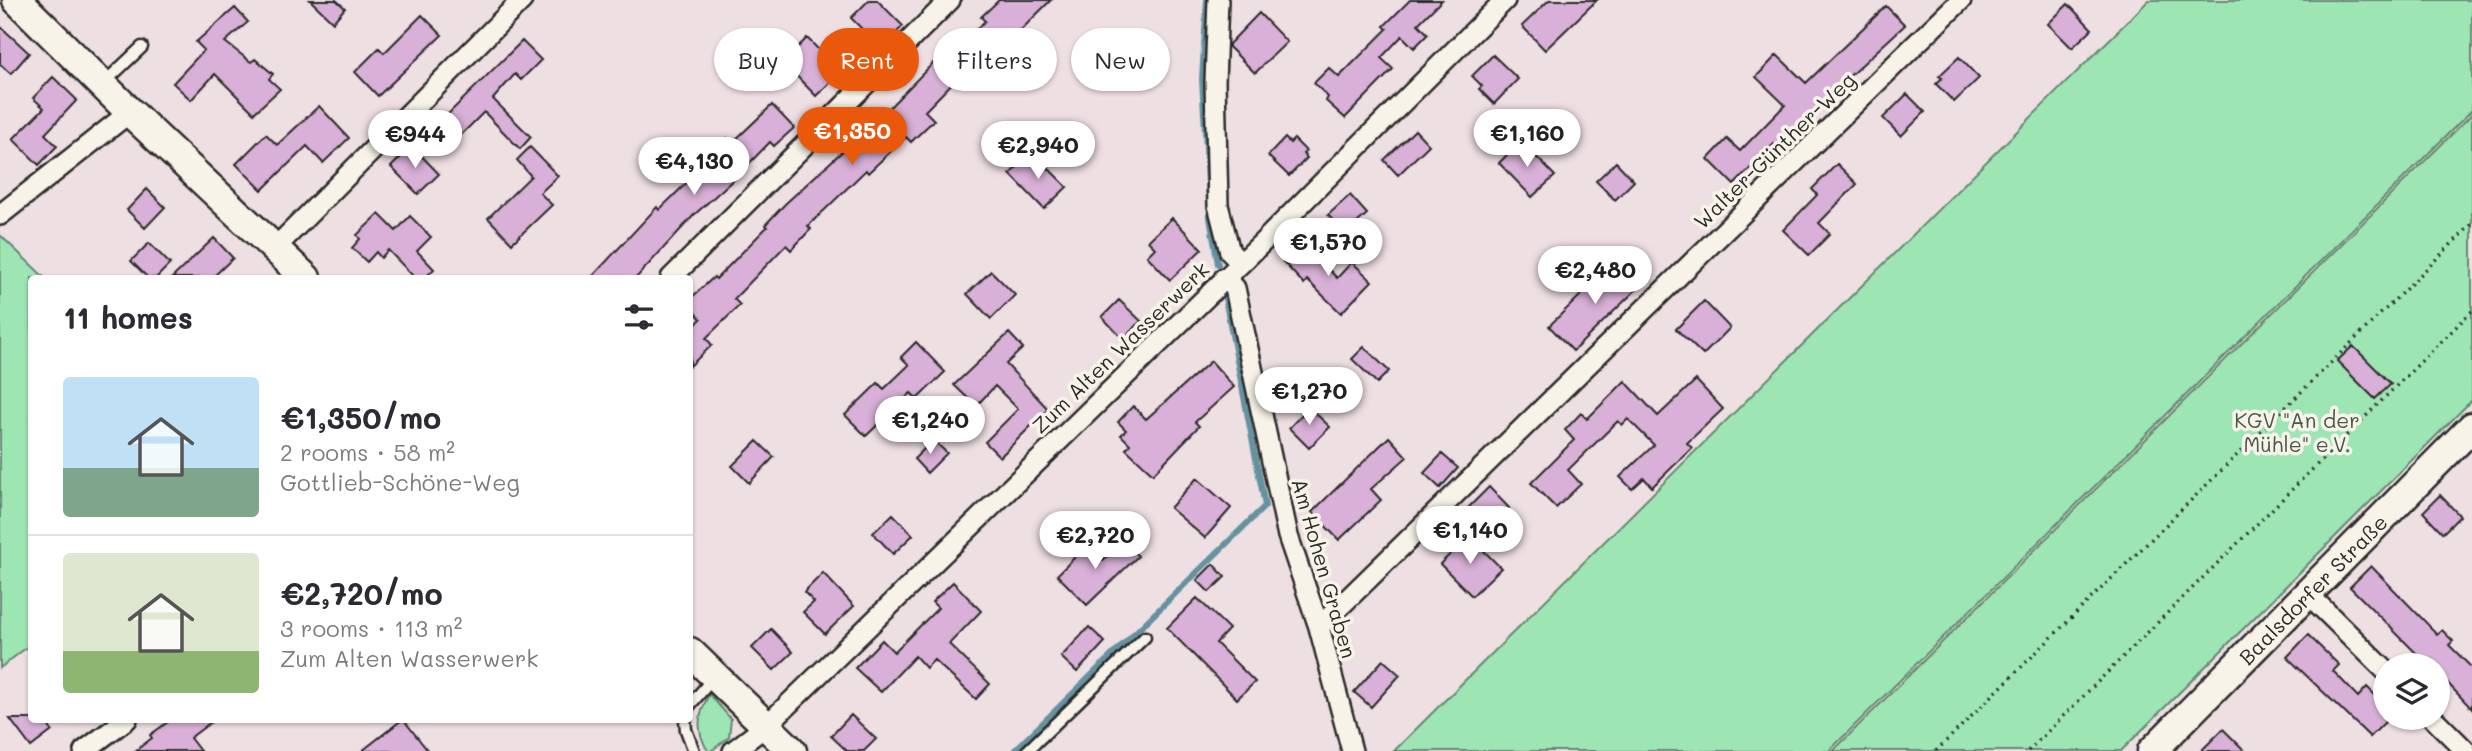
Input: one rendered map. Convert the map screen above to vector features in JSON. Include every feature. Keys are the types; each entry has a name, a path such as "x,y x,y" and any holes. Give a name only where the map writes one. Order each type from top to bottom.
{"street":[{"path":"17,0 130,112 303,275"},
{"path":"275,248 522,0"},
{"path":"674,275 950,0"},
{"path":"1218,0 1215,82 1218,205 1230,252 1240,262"},
{"name":"Zum Alten Wasserwerk","path":"733,751 766,726 1504,0"},
{"name":"Walter-Günther-Weg","path":"1320,627 1961,0"},
{"path":"0,215 130,112"},
{"name":"Am Hohen Graben","path":"1224,278 1235,288 1288,536 1320,627 1352,751"},
{"name":"Baalsdorfer Straße","path":"2152,751 2472,427"},
{"path":"2308,594 2373,658"},
{"path":"693,655 792,751"},
{"path":"84,751 122,723"},
{"path":"2445,730 2466,751"}],"lane":[{"path":"102,85 142,47"},
{"path":"1027,751 1145,637"},
{"path":"693,702 715,677"},
{"path":"685,723 694,751"}],"path":[{"path":"1937,751 2472,224"},
{"path":"2028,751 2472,310"}],"green space":[{"path":"2149,0 2472,0 2472,110 1829,751 1394,751"},
{"name":"KGV \"An der Mühle\" e.V.","path":"2472,114 2472,400 2121,751 1833,751"},
{"path":"0,235 42,275 28,275 28,646 0,668"},
{"path":"709,694 731,719 729,737 711,751 708,751 704,743 700,729 700,716"}],"building":[{"path":"310,0 336,0 345,8 333,22"},
{"path":"869,0 877,0 903,26 861,28 851,18"},
{"path":"999,0 1051,0 1023,28 978,28 985,21 981,17"},
{"path":"1410,0 1442,0 1418,24 1428,34 1414,48 1402,36 1381,58 1393,69 1345,118 1326,101 1328,97 1314,83 1329,68 1339,77 1387,29 1384,26"},
{"path":"1549,0 1597,0 1545,50 1522,26"},
{"path":"2068,4 2092,29 2072,48 2048,24"},
{"path":"1886,6 1905,25 1842,83 1778,148 1774,144 1734,185 1708,159 1727,139 1740,151 1785,105 1756,77 1777,55 1806,83"},
{"path":"235,8 248,22 225,42 251,62 255,59 273,74 269,79 280,89 254,113 215,74 191,100 173,83 204,50 196,42"},
{"path":"1259,13 1287,42 1255,73 1229,44"},
{"path":"422,15 442,35 378,96 355,72 379,48 384,53"},
{"path":"0,26 29,53 11,74 0,64"},
{"path":"807,38 817,48 817,91 821,91 816,96 803,83 803,42"},
{"path":"522,41 541,60 521,80 515,74 493,99 531,137 520,149 484,112 457,139 441,121"},
{"path":"1493,55 1518,79 1494,104 1479,89 1482,86 1472,76"},
{"path":"1959,57 1979,78 1954,102 1936,84 1942,78 1939,76"},
{"path":"933,63 933,91 945,91 925,111 934,120 911,142 906,137 868,173 866,170 808,226 811,229 791,250 786,245 734,299 740,305 706,338 712,345 693,363 693,325 701,319 693,310 693,296 714,277 716,279 767,227 765,225 785,204 906,91 919,91 919,77"},
{"path":"53,77 77,100 45,134 57,146 39,165 13,139 44,108 33,98"},
{"path":"1907,94 1925,112 1901,136 1883,118"},
{"path":"772,105 794,128 774,146 770,142 694,215 639,275 594,275 657,207 659,210 712,158 710,156 727,138 732,143"},
{"path":"319,106 349,138 323,163 307,146 262,190 236,164 266,134 277,145"},
{"path":"1415,130 1429,145 1398,175 1384,160"},
{"path":"1285,138 1290,143 1294,139 1306,151 1303,154 1307,158 1289,176 1268,156"},
{"path":"1521,141 1555,176 1532,197 1499,163"},
{"path":"412,146 439,174 418,194 391,167"},
{"path":"530,147 558,176 540,193 552,205 512,243 488,218 531,176 517,160"},
{"path":"1032,152 1067,187 1044,209 1010,174"},
{"path":"1616,162 1634,181 1615,200 1596,181"},
{"path":"1837,164 1857,184 1819,223 1830,234 1809,255 1783,230 1817,195 1812,189"},
{"path":"147,189 165,207 145,228 127,210"},
{"path":"1350,195 1367,214 1345,234 1328,215"},
{"path":"379,214 396,231 410,216 431,237 417,251 434,269 428,275 412,275 388,250 381,258 376,252 367,262 352,248 360,239 357,235"},
{"path":"1172,218 1202,249 1170,280 1147,256 1155,248 1148,241"},
{"path":"214,238 233,258 215,275 175,275"},
{"path":"149,243 170,264 159,275 145,275 131,261"},
{"path":"1303,243 1337,278 1352,262 1372,281 1341,313 1307,280 1304,284 1283,262"},
{"path":"1617,260 1641,285 1573,351 1549,326"},
{"path":"991,271 1015,295 991,319 967,294"},
{"path":"1119,300 1141,321 1123,339 1102,317"},
{"path":"1704,301 1730,328 1703,355 1676,329"},
{"path":"1009,333 1023,348 1006,364 1048,409 1000,457 985,442 1018,409 995,386 976,406 954,385"},
{"path":"916,342 945,372 917,399 911,393 866,436 845,415 878,383 884,389 909,365 901,357"},
{"path":"2353,346 2391,384 2375,399 2337,361"},
{"path":"1364,347 1389,371 1377,383 1352,359"},
{"path":"1211,361 1234,387 1195,422 1199,426 1153,474 1126,449 1130,444 1121,435 1126,430 1118,422 1133,406 1146,419"},
{"path":"1696,380 1723,409 1687,443 1692,448 1652,487 1644,478 1632,489 1620,477 1654,445 1628,419 1622,425 1618,421 1568,470 1581,484 1556,508 1531,483 1574,440 1565,430 1581,413 1587,419 1625,381 1658,416"},
{"path":"1309,407 1330,427 1309,448 1289,428"},
{"path":"1389,437 1407,457 1371,489 1381,500 1339,540 1312,512"},
{"path":"933,440 947,453 927,473 914,459"},
{"path":"757,441 774,457 749,483 732,466"},
{"path":"1442,454 1458,468 1440,488 1424,473"},
{"path":"1197,478 1231,508 1205,538 1170,508"},
{"path":"1489,487 1509,508 1486,529 1467,509"},
{"path":"2440,495 2460,516 2443,533 2423,512"},
{"path":"893,514 913,535 893,554 873,533"},
{"path":"1469,536 1501,568 1472,596 1440,564"},
{"path":"1122,541 1138,556 1087,605 1057,575 1088,544 1103,560"},
{"path":"1213,564 1225,577 1209,592 1197,580"},
{"path":"2371,566 2437,634 2442,630 2453,641 2449,645 2472,668 2472,709 2450,686 2450,653 2416,653 2350,587"},
{"path":"823,573 854,606 825,634 803,612 814,602 804,592"},
{"path":"953,582 981,611 949,644 990,684 976,699 934,660 926,668 915,656 881,692 855,668 882,640 894,652 938,608 932,602"},
{"path":"1197,598 1229,629 1216,643 1255,682 1237,699 1167,628"},
{"path":"1089,627 1105,642 1077,672 1061,657"},
{"path":"771,629 793,652 774,670 752,648"},
{"path":"2308,635 2339,665 2333,671 2358,697 2367,687 2373,693 2373,730 2377,730 2370,737 2287,657"},
{"path":"1383,660 1400,675 1371,707 1354,692"},
{"path":"851,715 876,739 864,751 847,751 831,736"},
{"path":"10,719 47,723 52,731 31,747"},
{"path":"166,723 210,723 190,738 200,751 135,751 152,738 150,735"},
{"path":"398,723 406,723 428,751 362,751"},
{"path":"2223,729 2245,751 2201,751"}],"waterway":[{"path":"1207,0 1202,79 1210,218 1218,264"},
{"path":"1014,751 1265,506 1224,293"}]}
